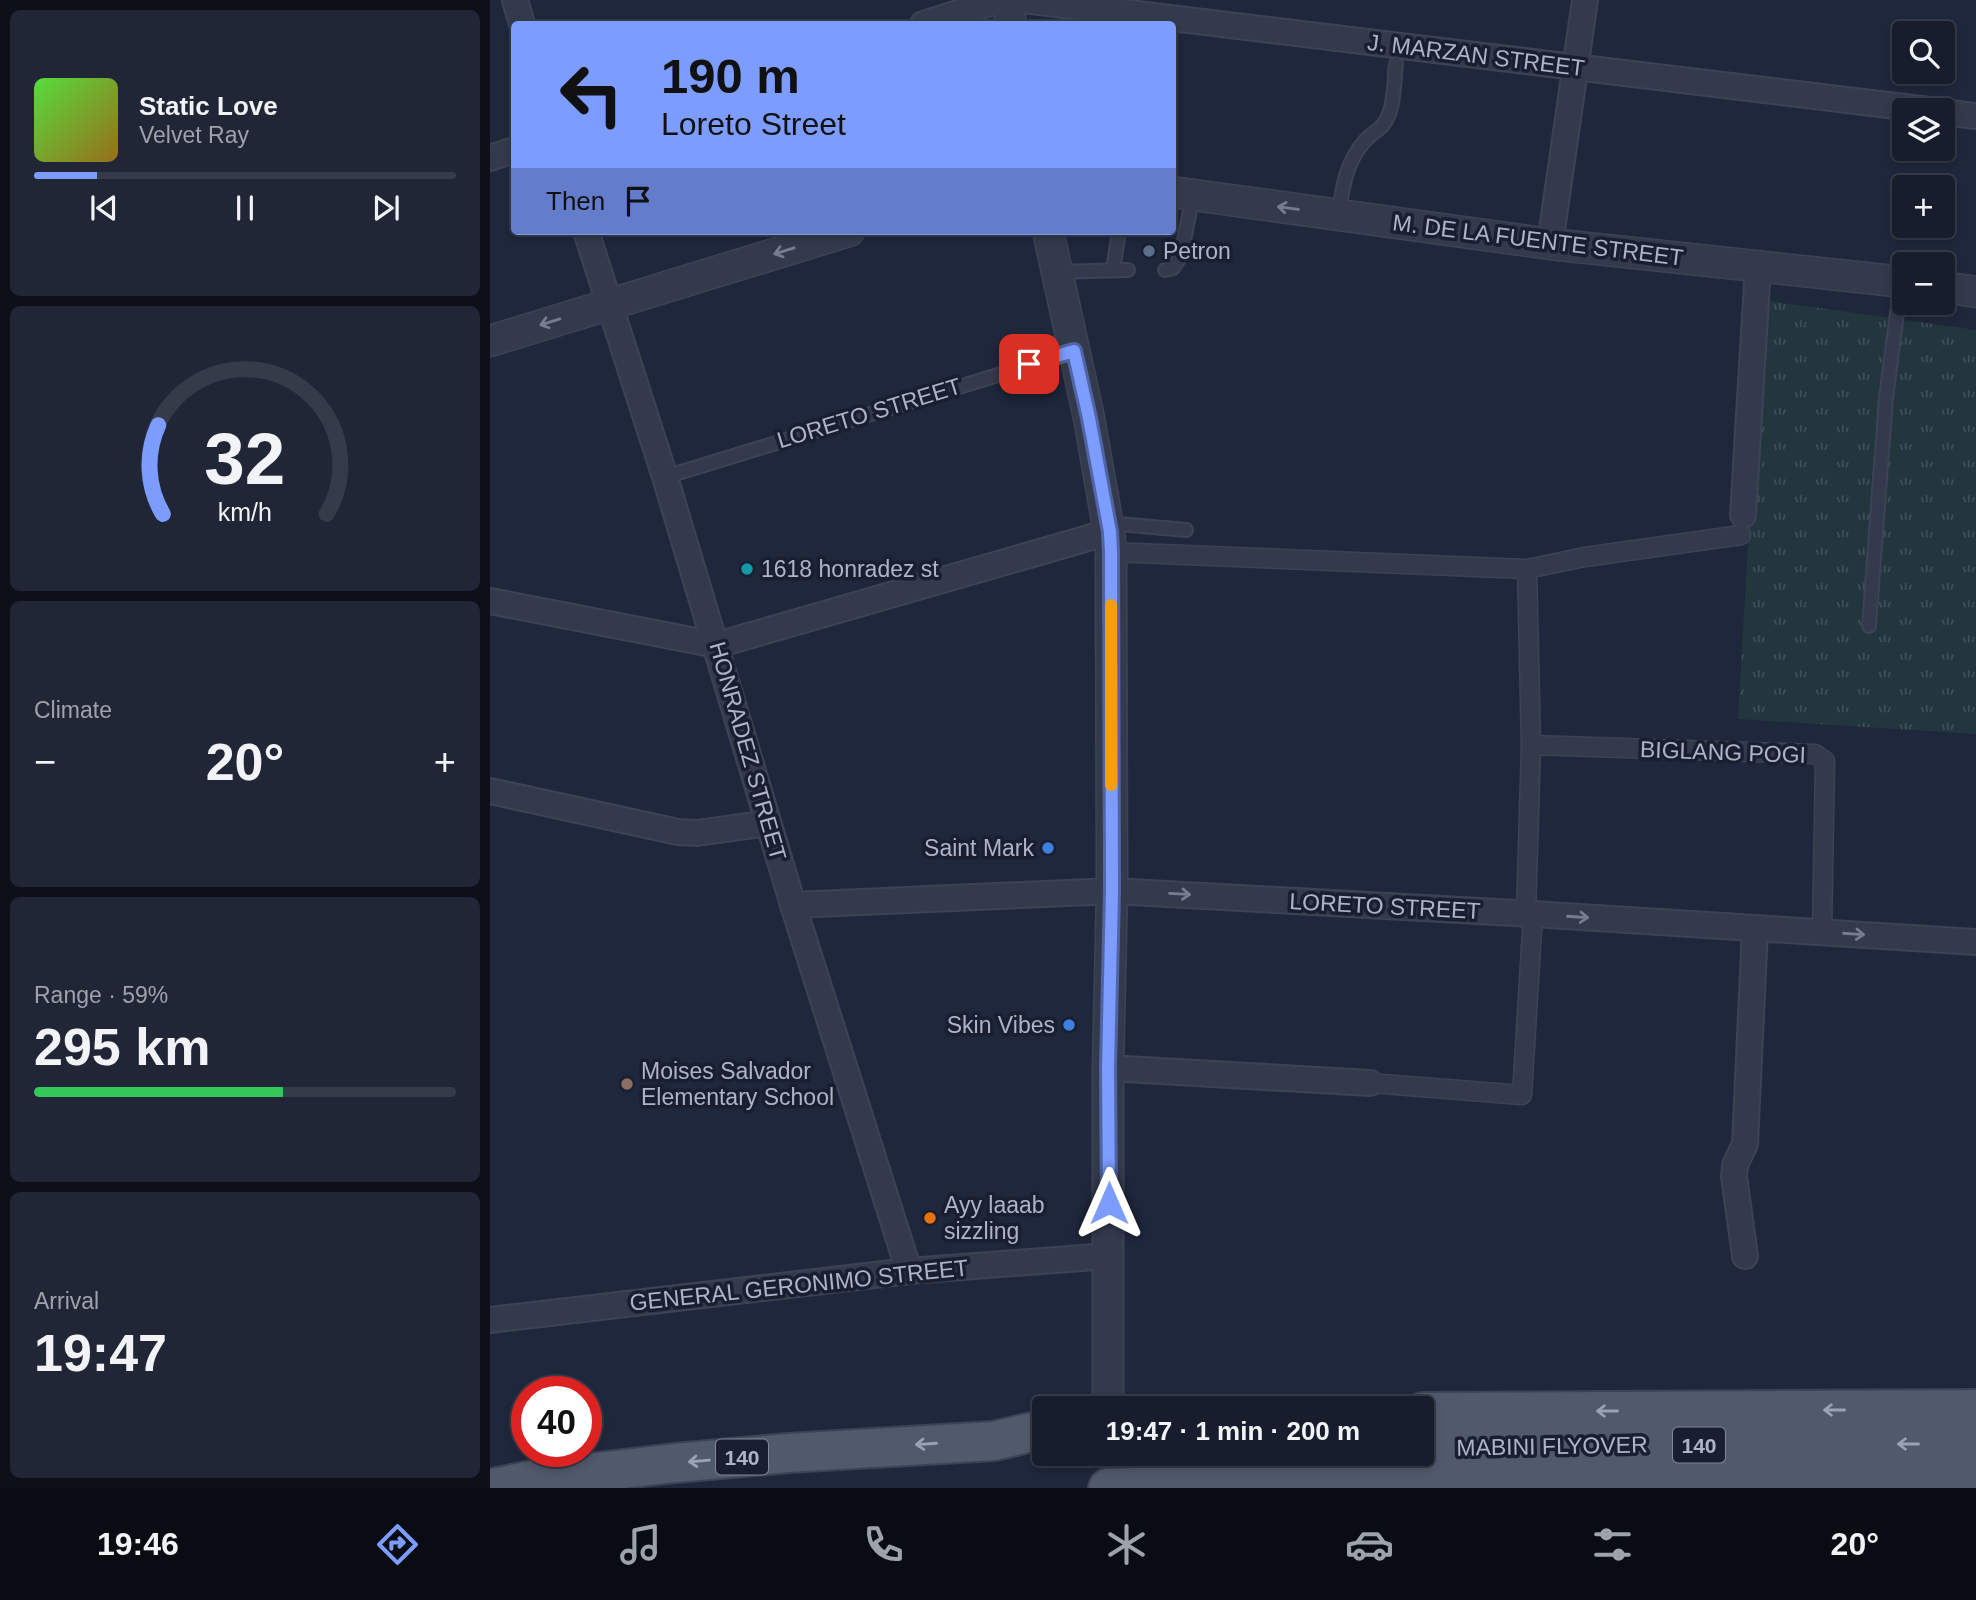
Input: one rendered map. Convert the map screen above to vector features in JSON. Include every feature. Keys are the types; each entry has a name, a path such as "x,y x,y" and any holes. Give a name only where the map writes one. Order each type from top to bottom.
{"main road":[{"name":"140","path":"1434,1412 1976,1409"},
{"name":"140","path":"994,1441 1032,1432"},
{"name":"140","path":"492,1488 537,1479 788,1453 994,1441 1032,1445"},
{"name":"MABINI FLYOVER","path":"1434,1448 1976,1443"},
{"name":"MABINI FLYOVER","path":"1124,1488 1216,1484 1976,1477"},
{"name":"140","path":"1108,1488 1124,1488"}],"street":[{"path":"514,0 521,21"},
{"path":"933,21 1000,0"},
{"path":"1007,0 1010,21"},
{"name":"J. MARZAN STREET","path":"1023,0 1892,105"},
{"path":"1550,244 1586,0"},
{"path":"1955,114 1976,116"},
{"path":"490,158 511,151"},
{"name":"M. DE LA FUENTE STREET","path":"1183,194 1550,244 1892,281"},
{"name":"HONRADEZ STREET","path":"587,235 665,477 793,905 909,1271"},
{"path":"490,341 836,235"},
{"path":"1049,235 1089,418 1109,536 1112,891 1108,1068 1108,1396"},
{"path":"490,601 717,645 1109,536 1527,569 1742,525 1758,266"},
{"path":"1955,290 1976,292"},
{"path":"1108,1068 1522,1095 1529,914 1531,745 1527,569"},
{"name":"BIGLANG POGI","path":"1531,745 1815,754 1825,761 1822,932"},
{"path":"490,791 678,832 697,833 768,822"},
{"name":"LORETO STREET","path":"793,905 1112,891 1976,942"},
{"path":"1745,1256 1734,1176 1735,1165 1745,1144 1755,929"},
{"name":"GENERAL GERONIMO STREET","path":"490,1320 909,1271 1109,1256"}],"lane":[{"path":"1339,215 1341,191 1356,151 1366,139 1380,130 1390,112 1396,64"},
{"path":"1165,270 1173,268 1181,256 1183,194"},
{"path":"1113,270 1118,235"},
{"path":"1057,272 1128,270"},
{"path":"1869,626 1885,398 1898,315"},
{"name":"LORETO STREET","path":"665,477 1074,351"},
{"path":"1109,536 1186,530"}],"green space":[{"path":"1762,300 1976,330 1976,734 1738,719"}],"slow traffic":[{"path":"1111,605 1111,785"}],"place":[{"name":"Petron","path":"1149,251"},
{"name":"1618 honradez st","path":"747,569"},
{"name":"Saint Mark","path":"1048,848"},
{"name":"Skin Vibes","path":"1069,1025"},
{"name":"Moises Salvador Elementary School","path":"627,1084"},
{"name":"Ayy laaab sizzling","path":"930,1218"}],"route":[{"path":"1029,364 1074,351 1110,532 1112,891 1108,1068 1109,1203"}]}
